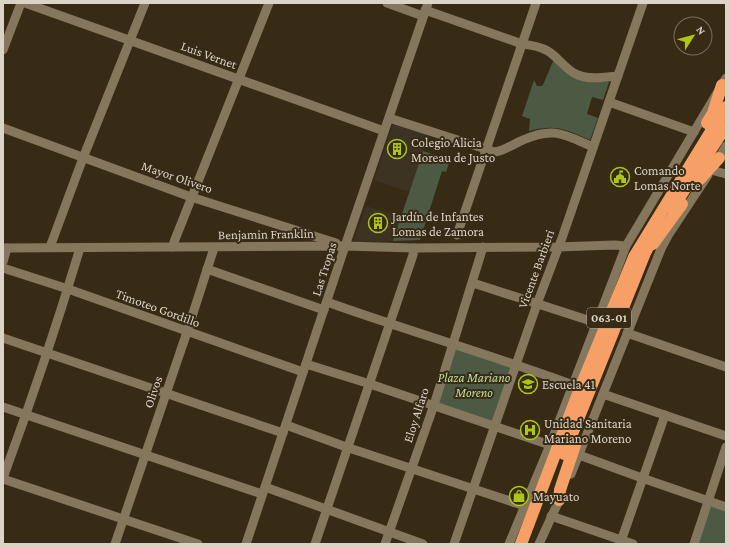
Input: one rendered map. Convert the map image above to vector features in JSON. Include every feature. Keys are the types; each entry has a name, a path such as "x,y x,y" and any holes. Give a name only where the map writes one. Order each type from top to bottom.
{"highway":[{"path":"658,215 661,204 685,160 713,114 724,82"},
{"name":"063-01","path":"521,544 601,326 634,257 658,215 726,107"},
{"name":"063-01","path":"528,544 646,252 663,222 726,126"},
{"path":"646,252 663,231 701,177 719,158"},
{"path":"573,385 578,381 601,326"},
{"path":"559,500 560,490 584,418 590,388"}],"street":[{"path":"3,50 21,3"},
{"name":"Luis Vernet","path":"25,3 384,131"},
{"path":"50,248 83,158 145,3"},
{"path":"173,247 191,197 269,3"},
{"path":"387,3 426,10 522,44 547,50 576,75 589,78 618,76"},
{"path":"457,235 536,3"},
{"name":"Vicente Barbieri","path":"454,544 643,3"},
{"name":"Las Tropas","path":"246,544 345,246 426,10"},
{"path":"473,283 601,326 626,246 724,82"},
{"path":"609,102 694,132"},
{"path":"389,118 495,152 502,151 526,139 548,133 571,136 593,147"},
{"name":"Mayor Olivero","path":"3,128 191,197 345,246"},
{"path":"539,544 579,455 627,333 666,240 726,146"},
{"path":"711,170 726,174"},
{"name":"Benjamin Franklin","path":"5,248 214,248 345,246 414,248 626,246"},
{"name":"Eloy Alfaro","path":"385,544 434,405 483,247"},
{"path":"3,262 5,248"},
{"path":"80,248 68,289 3,479 198,544"},
{"name":"Olivos","path":"115,544 146,456 214,248"},
{"path":"315,544 349,448 413,255 414,248"},
{"name":"Timoteo Gordillo","path":"3,268 68,289 187,332 304,368 370,384 550,445"},
{"path":"208,269 325,306 453,343 517,364 573,385 509,544"},
{"path":"627,333 726,367"},
{"path":"3,338 166,393 349,448 525,506"},
{"path":"603,394 726,436"},
{"path":"3,407 146,456 327,509 423,544"},
{"path":"621,542 665,415"},
{"path":"694,544 726,447"},
{"path":"579,455 726,507"},
{"path":"551,516 621,542 633,544"}],"shaded area":[{"path":"394,121 429,134 409,192 374,180"},
{"path":"366,206 401,217 393,241 357,242 354,240"}],"green space":[{"path":"554,59 590,81 609,82 603,100 592,97 587,114 598,118 590,140 567,130 554,128 529,131 530,119 522,116 534,80 537,86 543,85"},
{"path":"423,151 450,160 446,172 442,171 420,240 393,241"},
{"name":"Plaza Mariano Moreno","path":"453,343 514,363 495,427 434,405"},
{"path":"708,501 726,507 726,544 694,544"}],"place":[{"name":"Colegio Alicia Moreau de Justo","path":"397,149"},
{"name":"Comando Lomas Norte","path":"620,177"},
{"name":"Jardín de Infantes Lomas de Zamora","path":"378,223"},
{"name":"Escuela 41","path":"528,384"},
{"name":"Unidad Sanitaria Mariano Moreno","path":"530,430"},
{"name":"Mayuato","path":"519,496"}]}
